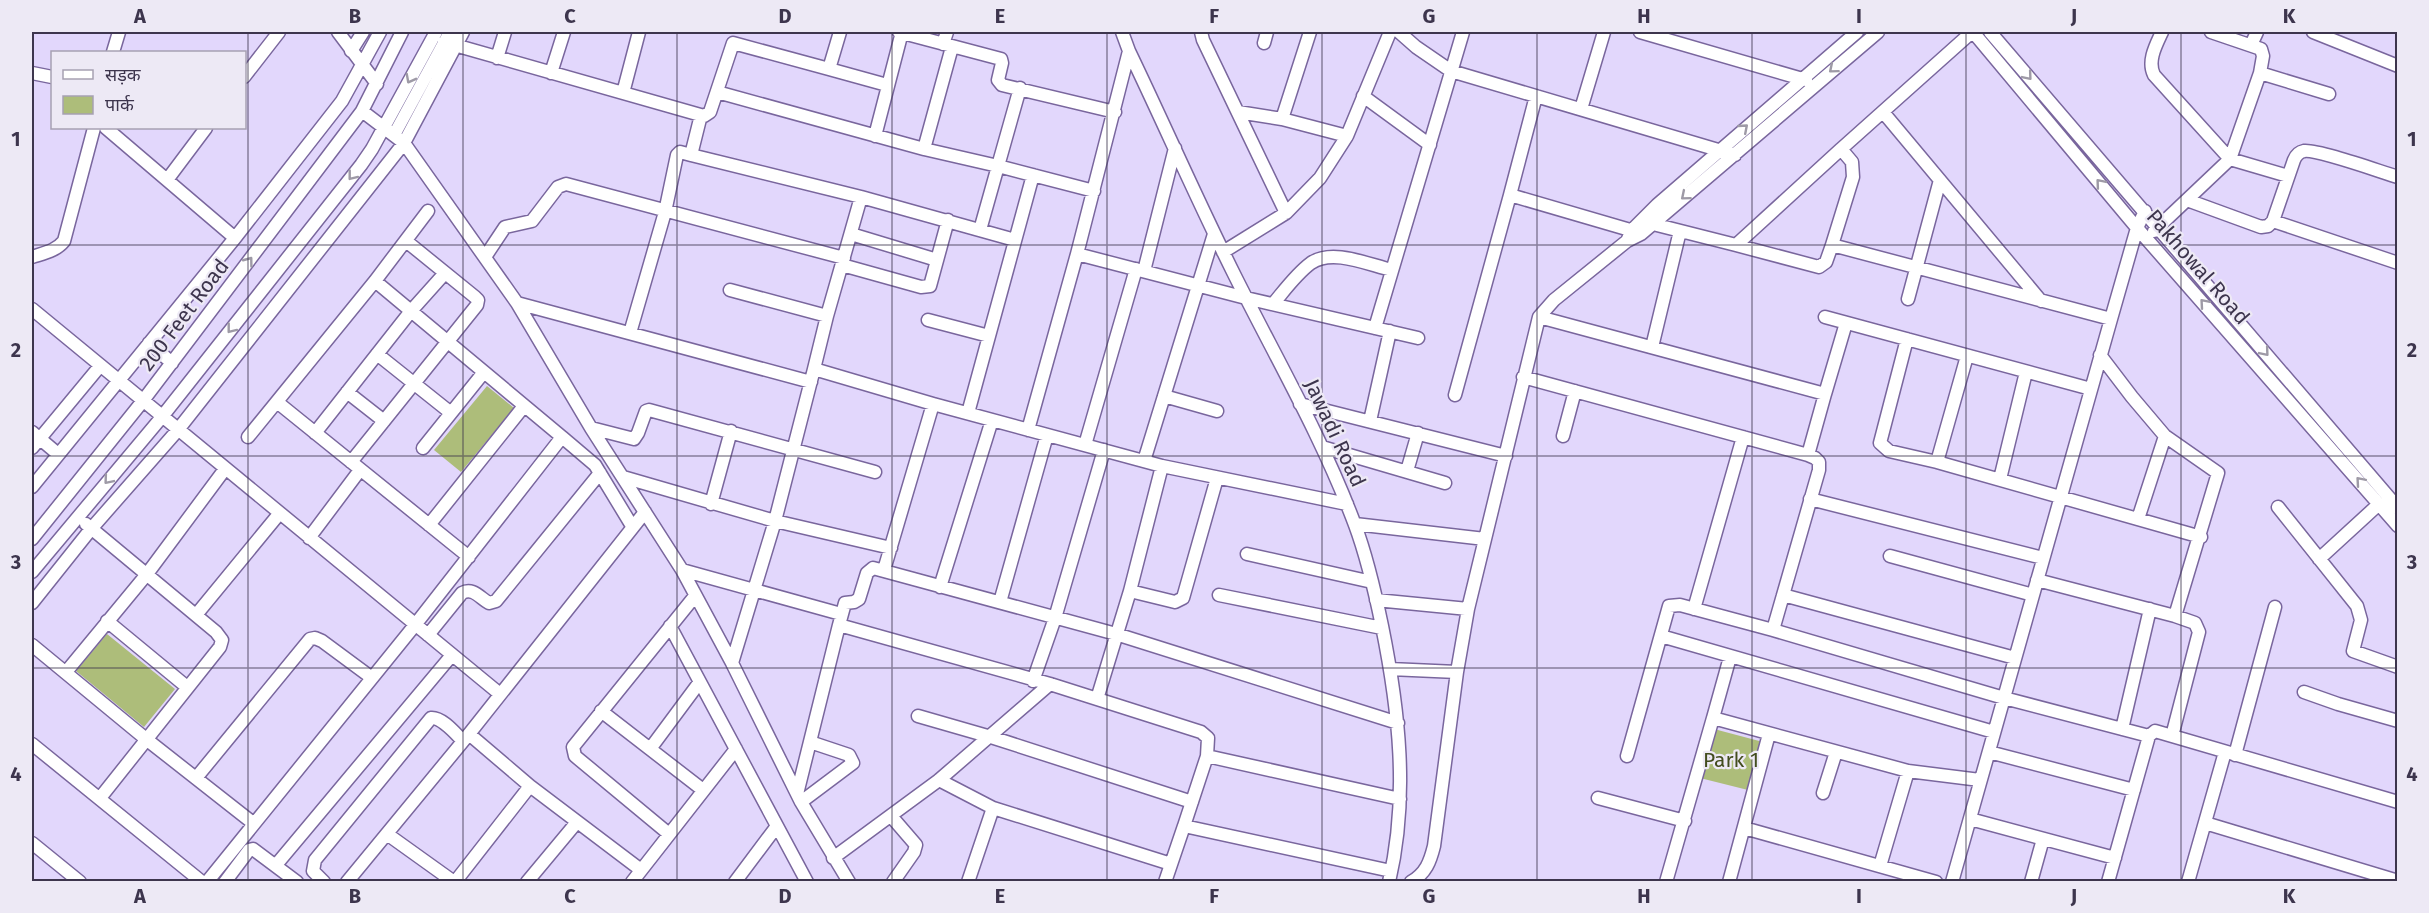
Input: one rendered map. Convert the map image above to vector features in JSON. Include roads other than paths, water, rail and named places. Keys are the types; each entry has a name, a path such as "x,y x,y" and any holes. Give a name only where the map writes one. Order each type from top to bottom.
{"street":[{"path":"113,51 119,32"},
{"path":"246,74 279,32"},
{"path":"338,32 377,84"},
{"path":"351,51 363,32"},
{"path":"32,487 235,238 342,101 380,32"},
{"name":"200 Feet Road","path":"32,539 142,402 362,111 402,32"},
{"path":"389,131 436,32"},
{"path":"32,572 161,418 389,131 449,40 463,32"},
{"path":"498,58 505,32"},
{"path":"551,73 564,32"},
{"path":"623,93 639,32"},
{"path":"829,69 840,32"},
{"path":"875,136 900,32 1001,59 999,83 1115,112"},
{"path":"924,149 947,46 947,32"},
{"name":"Jawadi Road","path":"1122,32 1214,234 1322,447 1355,524 1376,600 1398,723 1400,800 1390,876"},
{"path":"1201,32 1286,213"},
{"path":"1281,119 1310,32"},
{"path":"1223,252 1286,213 1320,178 1347,136 1390,32"},
{"path":"1399,32 1416,47 1451,71 1735,154"},
{"path":"1375,328 1463,32"},
{"path":"1581,109 1604,32"},
{"path":"1640,32 1816,83"},
{"path":"1411,882 1423,874 1434,846 1457,672 1468,609 1539,316 1554,300 1633,235 1719,150 1857,32"},
{"path":"1647,222 1735,154 1878,32"},
{"path":"1736,245 1973,32"},
{"name":"Pakhowal Road","path":"1973,32 2138,228 2397,526"},
{"name":"Pakhowal Road","path":"1990,32 2397,508"},
{"path":"2162,32 2150,68 2154,75 2229,159 2288,176"},
{"path":"2147,238 2229,159 2260,72 2263,51 2211,32"},
{"path":"2251,45 2257,32"},
{"path":"2313,32 2392,63 2397,54"},
{"path":"449,40 498,58 704,116 710,112 730,46 733,43 747,40 829,69 887,85"},
{"path":"32,603 91,529 177,431 404,143 449,40"},
{"path":"1028,430 1094,191 1129,51"},
{"path":"32,72 51,76"},
{"path":"2260,72 2330,94"},
{"path":"980,230 1020,88"},
{"path":"717,92 924,149 1094,191"},
{"path":"1363,96 1430,145"},
{"path":"1455,395 1536,96"},
{"path":"362,111 404,143 517,303 591,428 682,570 732,663 799,798 849,882"},
{"path":"1238,112 1281,119 1347,136"},
{"path":"1883,112 2041,301"},
{"path":"691,155 701,115"},
{"path":"32,257 51,251 64,241 94,129"},
{"path":"107,129 235,238"},
{"path":"167,180 205,129"},
{"path":"1085,445 1140,270 1175,148"},
{"path":"1647,222 1819,267 1826,262 1852,177 1852,162 1841,149"},
{"path":"2187,200 2261,227 2268,226 2296,155 2308,151 2397,177"},
{"path":"630,333 665,212 677,155 680,152 861,197 1015,240"},
{"path":"968,414 1033,175"},
{"path":"1908,299 1940,180"},
{"path":"485,257 505,227 532,221 562,184 572,184 926,288 932,282 948,220"},
{"path":"1510,195 1633,235"},
{"path":"732,663 775,521 826,316 861,197"},
{"path":"248,437 375,281 428,211"},
{"path":"1952,882 2100,355 2145,211"},
{"path":"2272,220 2397,263"},
{"path":"1652,347 1680,231"},
{"path":"850,234 937,260"},
{"path":"1144,461 1214,234"},
{"path":"309,538 384,421 474,310 478,300 405,241"},
{"path":"1832,245 2111,319"},
{"path":"1077,254 1246,298 1418,338"},
{"path":"1273,304 1302,271 1312,262 1324,258 1348,259 1392,270"},
{"path":"315,433 411,311 445,273"},
{"path":"375,281 587,458 600,473 632,526"},
{"path":"730,290 826,316"},
{"path":"517,303 811,382"},
{"path":"32,309 161,418 501,694"},
{"path":"1539,316 1826,394"},
{"path":"1825,317 2091,389"},
{"path":"928,320 989,336"},
{"path":"1808,455 1846,323"},
{"path":"1370,421 1390,332"},
{"path":"1907,339 1880,444 1889,451 2000,479 2201,537"},
{"path":"149,343 172,363"},
{"path":"377,354 451,413"},
{"path":"2100,355 2165,436 2218,473 2201,537 2175,616"},
{"path":"1937,462 1967,356"},
{"path":"58,453 34,440 100,366"},
{"path":"814,369 968,414 1162,466 1347,504"},
{"path":"423,448 484,372"},
{"path":"2000,479 2026,372"},
{"path":"1523,377 1815,458 1820,464 1773,630"},
{"path":"347,392 384,421"},
{"path":"1563,436 1575,392"},
{"path":"1164,396 1217,411"},
{"path":"277,402 469,557"},
{"path":"884,570 933,404"},
{"path":"1300,404 1506,456"},
{"path":"429,525 524,406"},
{"path":"591,428 634,439 646,411 649,410 875,472"},
{"path":"940,586 992,420"},
{"path":"711,504 731,431"},
{"path":"1407,471 1418,433"},
{"path":"1000,602 1047,435"},
{"path":"2138,519 2165,436"},
{"path":"207,882 415,625 562,437"},
{"path":"1694,609 1743,437"},
{"path":"1322,447 1445,483"},
{"path":"1033,681 1104,450"},
{"path":"1097,699 1130,591 1162,466"},
{"path":"66,672 147,574 225,470"},
{"path":"428,635 466,591 474,592 489,603 496,601 600,473"},
{"path":"623,477 775,521 891,548"},
{"path":"1130,591 1175,602 1182,598 1217,478"},
{"path":"1810,499 2043,558"},
{"path":"2319,559 2379,504"},
{"path":"2278,507 2357,606 2360,614 2353,651 2397,667"},
{"path":"352,880 645,512"},
{"path":"196,615 279,514"},
{"path":"77,517 196,615 222,640 220,647 100,798"},
{"path":"1355,524 1485,539"},
{"path":"1247,554 1372,582"},
{"path":"1890,556 2033,595"},
{"path":"799,798 810,742 845,603 859,599 868,570 873,568 1116,634 1398,723"},
{"path":"682,570 753,590 1207,735 1209,743 1207,756 1165,882"},
{"path":"2037,580 2195,623 2199,632 2172,736"},
{"path":"1219,595 1382,628"},
{"path":"669,834 573,752 575,743 695,596"},
{"path":"1783,596 2015,658"},
{"path":"1376,600 1468,609"},
{"path":"1627,756 1669,606 1677,604 2004,698 2149,736 2158,731 2397,802"},
{"path":"2188,882 2275,607"},
{"path":"2122,729 2150,609"},
{"path":"106,621 187,687"},
{"path":"670,626 807,882"},
{"path":"1661,636 1994,732"},
{"path":"196,778 310,639 315,638 322,641 372,678"},
{"path":"32,645 253,823"},
{"path":"276,865 452,655"},
{"path":"1666,882 1730,657"},
{"path":"1390,669 1457,672"},
{"path":"650,749 699,683"},
{"path":"833,858 939,780 1050,684"},
{"path":"2304,692 2397,721"},
{"path":"601,711 703,790"},
{"path":"918,716 991,737 1192,802"},
{"path":"324,882 313,871 315,860 431,718 436,717 640,870"},
{"path":"1713,718 1908,771 1980,780"},
{"path":"1729,882 1769,734"},
{"path":"2109,882 2149,736"},
{"path":"799,798 853,763 849,755 810,742"},
{"path":"32,744 202,882"},
{"path":"632,882 736,749"},
{"path":"1823,793 1836,752"},
{"path":"1989,752 2134,790"},
{"path":"1207,756 1400,800"},
{"path":"1880,866 1908,771"},
{"path":"939,780 993,808 1171,864"},
{"path":"387,834 455,882 530,786"},
{"path":"1598,798 1685,821"},
{"path":"968,882 993,808"},
{"path":"891,816 916,845 914,852 893,882"},
{"path":"1970,819 2115,858"},
{"path":"527,882 577,822"},
{"path":"2205,823 2397,880"},
{"path":"735,882 777,826"},
{"path":"1184,826 1390,876"},
{"path":"1744,828 1936,882"},
{"path":"2031,882 2043,839"},
{"path":"32,843 80,882"},
{"path":"225,882 249,850 253,849 297,882"}],"park label":[{"name":"Park 1","path":"1731,760"}]}
